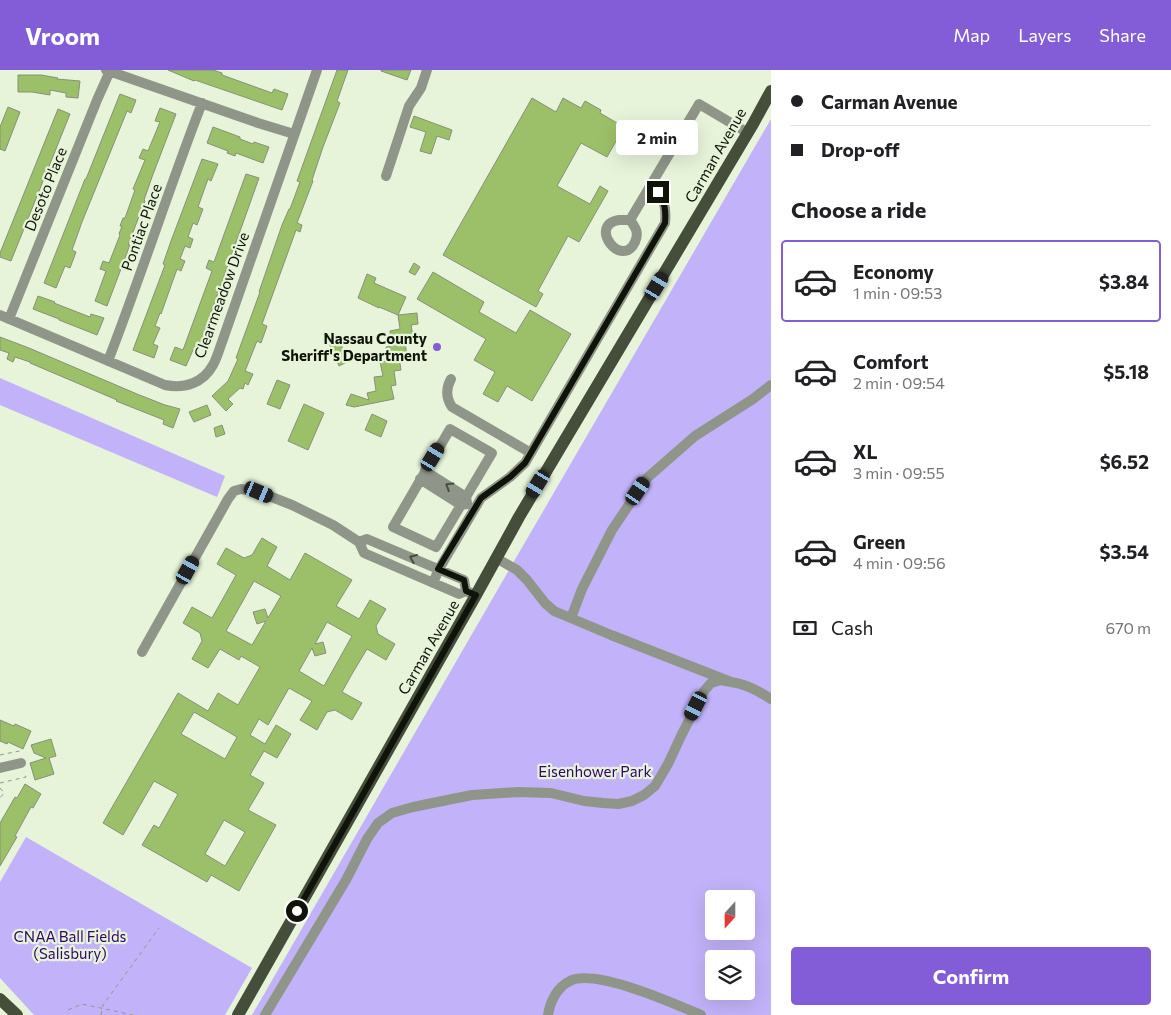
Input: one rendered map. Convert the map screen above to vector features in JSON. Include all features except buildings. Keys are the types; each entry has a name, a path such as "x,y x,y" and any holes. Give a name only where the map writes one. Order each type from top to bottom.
{"main road":[{"name":"Carman Avenue","path":"238,1015 471,593 496,558 771,91"},
{"path":"0,999 17,1015"}],"street":[{"name":"Clearmeadow Drive","path":"4,317 165,385 183,387 194,384 201,379 213,365 222,342 317,70"},
{"path":"386,176 410,106 421,88 427,70"},
{"path":"108,71 294,134"},
{"name":"Desoto Place","path":"4,317 108,71"},
{"name":"Pontiac Place","path":"108,361 202,103"},
{"path":"630,220 698,104 748,133"},
{"path":"433,583 467,503 492,453 450,429 393,527 436,547 467,503 481,498 510,477 525,463 665,223 664,202 652,182"},
{"path":"451,379 448,385 447,396 452,407 531,453"},
{"path":"571,618 582,589 612,530 647,478 695,436 753,399 771,385"},
{"path":"423,475 467,503"},
{"path":"142,652 228,499 234,491 241,489 259,492 292,505 333,525 359,542 364,553 459,594 471,593 464,580 367,539 359,542"},
{"path":"496,558 517,570 544,603 554,611 731,682"},
{"path":"693,666 706,680 704,691"},
{"path":"265,1015 346,880 366,839 378,824 392,813 472,795 518,792 551,792 584,801 603,803 618,804 632,801 644,795 655,786 704,691 711,683 721,680 742,683 771,699"},
{"path":"0,768 21,763"},
{"path":"548,1015 551,1002 559,990 570,981 584,978 603,980 652,994 701,1015"}],"path":[{"path":"0,788 4,793 0,798"},
{"path":"100,1015 103,1005 159,928"},
{"path":"68,1010 82,1004 133,1015"}],"green space":[{"name":"Eisenhower Park","path":"771,119 771,1015 252,1015 513,563"},
{"path":"0,378 225,476 217,497 0,405"},
{"name":"CNAA Ball Fields (Salisbury)","path":"26,837 252,968 225,1015 34,1015 0,978 0,882"}],"place":[{"name":"Nassau County Sheriff's Department","path":"437,347"}],"route":[{"path":"297,911 476,595 466,591 464,580 438,569 481,498 510,477 525,463 665,223 664,202 658,192"}]}
